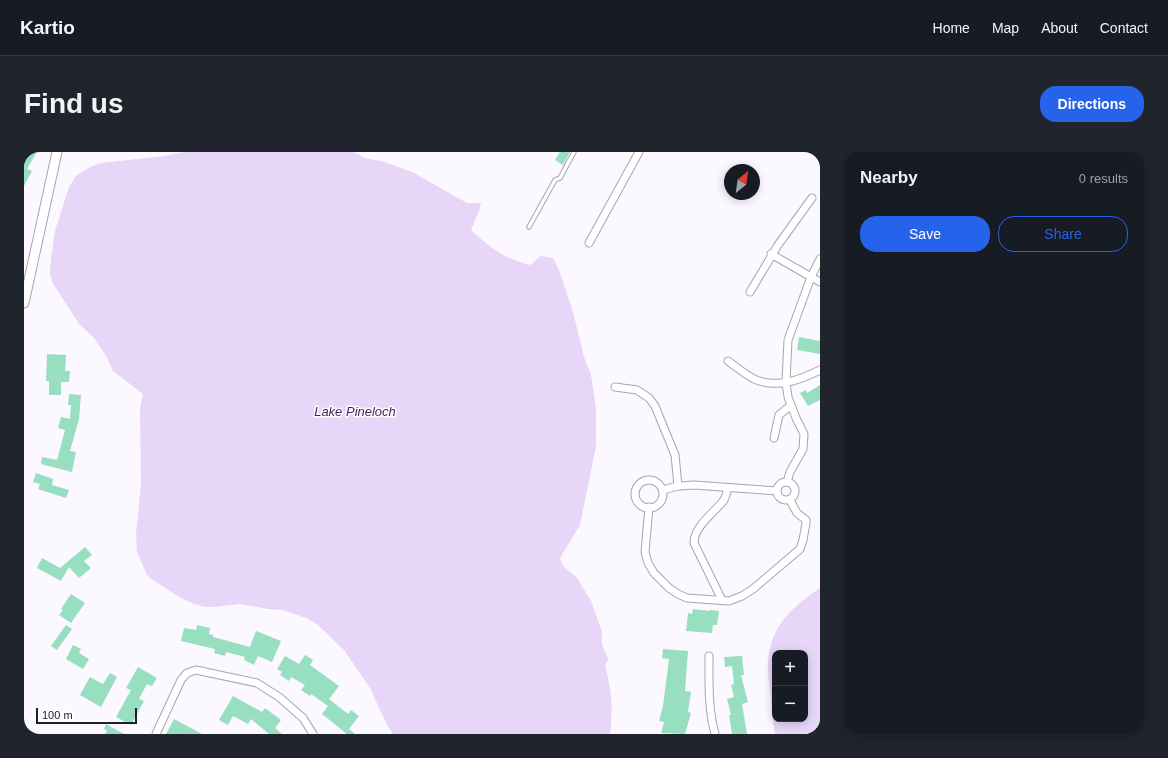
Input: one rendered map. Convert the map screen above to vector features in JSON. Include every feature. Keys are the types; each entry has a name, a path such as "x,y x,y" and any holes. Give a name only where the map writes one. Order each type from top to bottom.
{"street":[{"path":"24,303 57,152"},
{"path":"589,243 639,152"},
{"path":"750,292 771,254 812,198"},
{"path":"771,254 820,282"},
{"path":"787,482 790,472 803,449 804,434 790,406 786,382 788,340 811,277 820,260"},
{"path":"728,361 754,378 769,383 796,381 820,370"},
{"path":"615,387 637,390 649,398 655,406 675,455 678,486"},
{"path":"774,438 779,415 790,406"},
{"path":"646,480 657,482 663,490 662,500 659,504 650,507 644,506 636,498 636,490 638,485 646,480"},
{"path":"787,482 781,484 777,494 781,499 790,500"},
{"path":"787,482 793,486 795,491 790,500"},
{"path":"663,490 678,486 694,485 777,491"},
{"path":"722,600 694,544 694,538 708,517 725,498 728,488"},
{"path":"650,507 645,552 648,563 654,574 669,588 687,598 729,600 742,596 753,589 800,549 806,520 797,513 790,500"},
{"path":"709,656 708,692 711,720 715,734"},
{"path":"156,734 181,680 187,673 196,670 257,683 278,697 303,718 313,734"}],"lane":[{"path":"529,227 554,180 560,178 574,152"}],"water":[{"name":"Lake Pineloch","path":"184,152 354,152 365,158 385,162 412,172 467,203 481,203 471,230 492,248 505,256 530,265 541,256 553,258 559,270 573,312 584,357 591,375 596,408 596,446 580,525 560,558 563,566 577,578 591,601 602,632 602,644 608,659 605,666 611,700 610,734 393,734 386,723 370,688 344,650 318,625 306,618 283,610 239,604 206,607 194,604 181,598 147,575 137,552 136,534 141,484 140,409 143,394 113,371 106,356 94,338 79,324 52,282 50,273 51,260 55,231 69,187 76,176 90,167 101,163 164,156"},
{"path":"820,588 820,734 775,734 773,722 808,722 808,650 772,650 772,713 768,673 771,643 776,631 793,609 805,598"}],"building":[{"path":"24,152 37,152 27,169 32,171 24,186"},
{"path":"560,152 570,152 563,165 555,160"},
{"path":"799,337 820,341 820,354 797,350"},
{"path":"47,354 66,355 65,371 70,371 69,382 61,382 61,395 49,395 49,381 46,381"},
{"path":"820,385 820,400 808,406 800,393 806,390 807,393"},
{"path":"69,394 81,395 79,419 70,451 76,452 72,472 41,464 42,457 57,460 65,430 58,428 61,417 70,419 71,405 68,405"},
{"path":"36,473 53,479 52,485 69,490 66,498 38,489 40,484 33,482"},
{"path":"85,547 92,555 84,561 91,568 79,578 69,567 61,581 37,568 42,558 60,568"},
{"path":"71,594 85,603 71,623 59,615 63,610 61,609"},
{"path":"693,609 719,611 717,625 713,625 712,633 686,631 688,613 692,614"},
{"path":"66,625 72,629 57,650 51,646"},
{"path":"197,625 210,628 209,634 213,635 213,637 250,647 256,631 281,641 272,662 258,656 254,665 244,660 245,657 226,652 225,656 214,653 215,649 181,641 184,628 196,630"},
{"path":"73,645 81,649 79,653 89,659 83,669 66,659"},
{"path":"663,649 688,651 685,691 691,692 688,712 691,713 685,734 661,733 664,722 659,721 663,706 669,659 662,658"},
{"path":"305,655 313,660 310,665 339,686 329,699 348,714 351,710 359,716 349,729 355,734 347,734 322,714 328,706 311,694 310,696 301,690 305,685 291,677 289,681 280,675 282,672 277,669 285,656 299,664"},
{"path":"742,656 744,675 741,675 748,702 742,704 747,734 732,734 729,715 731,715 727,699 734,697 731,685 734,684 732,666 725,667 724,657"},
{"path":"138,667 157,678 152,686 147,684 139,699 144,701 131,725 116,717 131,690 126,688"},
{"path":"110,673 117,677 101,707 80,695 90,677 103,684"},
{"path":"233,696 262,712 265,708 281,720 275,728 282,734 269,734 251,719 248,724 233,716 228,725 219,720"},
{"path":"174,719 202,734 166,734"},
{"path":"106,724 124,734 105,734 107,731 104,729"}]}
